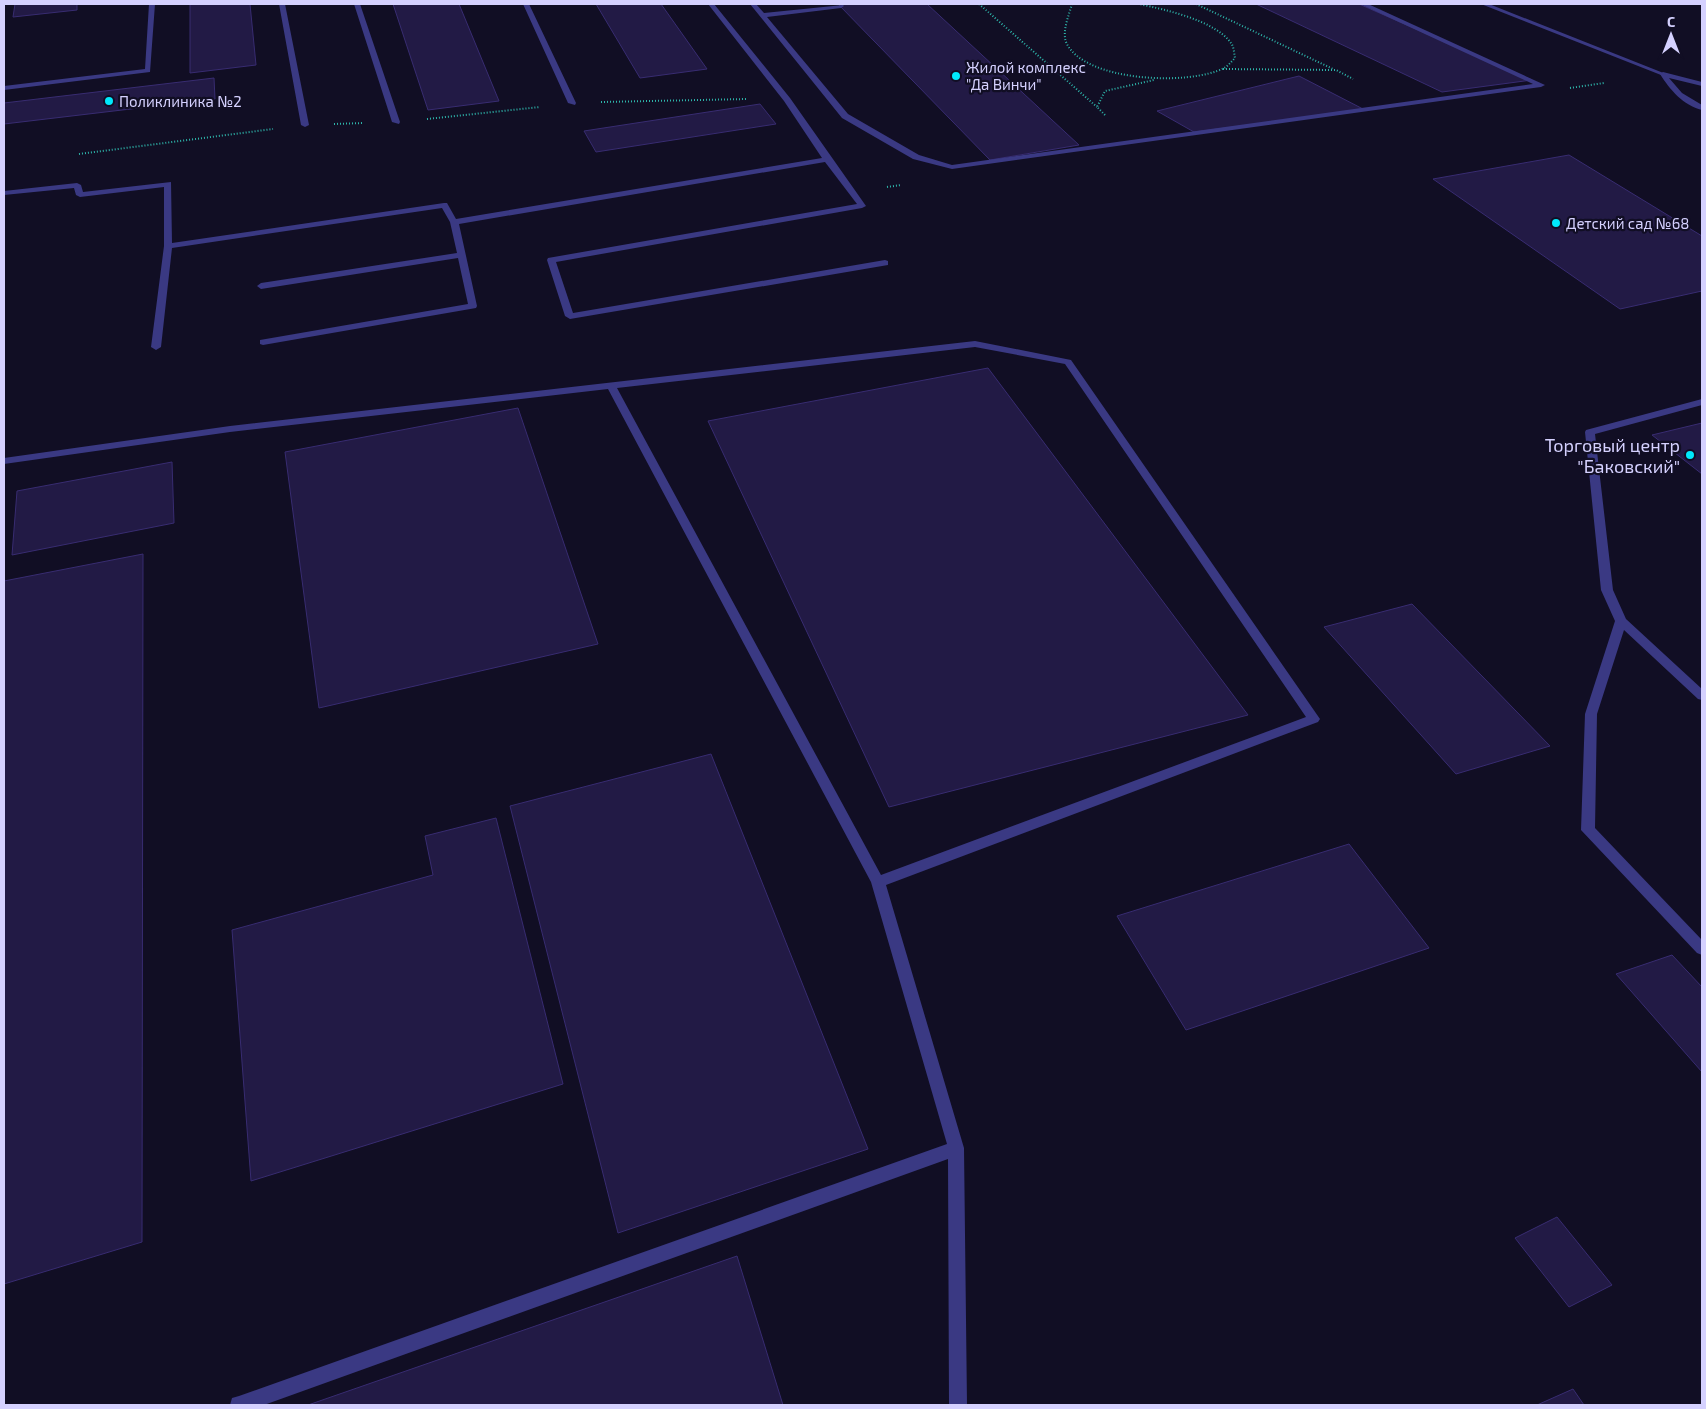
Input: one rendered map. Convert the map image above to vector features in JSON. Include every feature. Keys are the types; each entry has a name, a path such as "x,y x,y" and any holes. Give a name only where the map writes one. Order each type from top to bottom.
{"street":[{"path":"4,88 148,71 152,4"},
{"path":"282,4 305,125"},
{"path":"357,4 396,122"},
{"path":"526,4 572,103"},
{"path":"711,4 786,100 827,160 862,206 551,260 570,316 885,263"},
{"path":"753,4 845,116 916,157 952,167 1541,85 1363,4"},
{"path":"1484,4 1663,74 1702,84"},
{"path":"763,15 841,6"},
{"path":"1663,74 1671,87 1685,99 1702,108"},
{"path":"454,222 827,160"},
{"path":"4,193 77,185 80,195 168,184 168,246 156,347"},
{"path":"168,246 444,205 454,222 474,306 263,342"},
{"path":"261,286 462,255"},
{"path":"4,461 230,429 975,344 1068,362 1314,719 878,882"},
{"path":"611,386 878,882 956,1148 958,1405"},
{"path":"1702,402 1590,432 1607,590 1622,621 1702,696"},
{"path":"1622,621 1591,714 1588,830 1702,949"},
{"path":"239,1405 956,1148"}],"path":[{"path":"980,4 1134,142"},
{"path":"1072,4 1066,28 1066,40 1072,53 1096,68 1157,79"},
{"path":"1097,108 1105,90 1157,79 1191,77 1223,69 1235,58 1232,43 1218,31 1184,16 1139,4"},
{"path":"1196,4 1336,70"},
{"path":"572,103 685,99 786,100"}],"building":[{"path":"15,4 77,4 77,10 13,17"},
{"path":"190,4 250,4 256,65 190,73"},
{"path":"393,4 459,4 499,101 428,110"},
{"path":"596,4 661,4 707,69 640,78"},
{"name":"Жилой комплекс \"Да Винчи\"","path":"838,4 927,4 1079,145 990,160"},
{"path":"1256,4 1359,4 1532,80 1442,92"},
{"path":"1299,76 1365,110 1194,132 1157,111"},
{"name":"Поликлиника №2","path":"214,78 215,99 4,124 4,103"},
{"path":"760,104 776,124 596,152 584,131"},
{"path":"1569,155 1702,236 1702,291 1620,309 1433,179"},
{"path":"988,368 1248,715 889,807 708,421"},
{"path":"518,408 598,644 319,708 285,452"},
{"name":"Торговый центр \"Баковский\"","path":"1702,423 1702,474 1652,435"},
{"path":"172,462 174,523 12,555 17,491"},
{"path":"143,554 142,1242 4,1284 4,581"},
{"path":"1412,604 1550,746 1456,774 1324,627"},
{"path":"711,754 868,1149 618,1233 510,806"},
{"path":"496,818 563,1084 251,1181 232,930 433,875 425,836"},
{"path":"1349,844 1429,948 1186,1030 1117,916"},
{"path":"1672,955 1702,987 1702,1072 1616,974"},
{"path":"1557,1217 1612,1285 1569,1307 1515,1238"},
{"path":"737,1256 783,1405 308,1405"},
{"path":"1573,1389 1584,1405 1537,1405"}],"place":[{"name":"Жилой комплекс \"Да Винчи\"","path":"956,76"},
{"name":"Поликлиника №2","path":"109,101"},
{"name":"Детский сад №68","path":"1556,223"},
{"name":"Торговый центр \"Баковский\"","path":"1690,455"}]}
